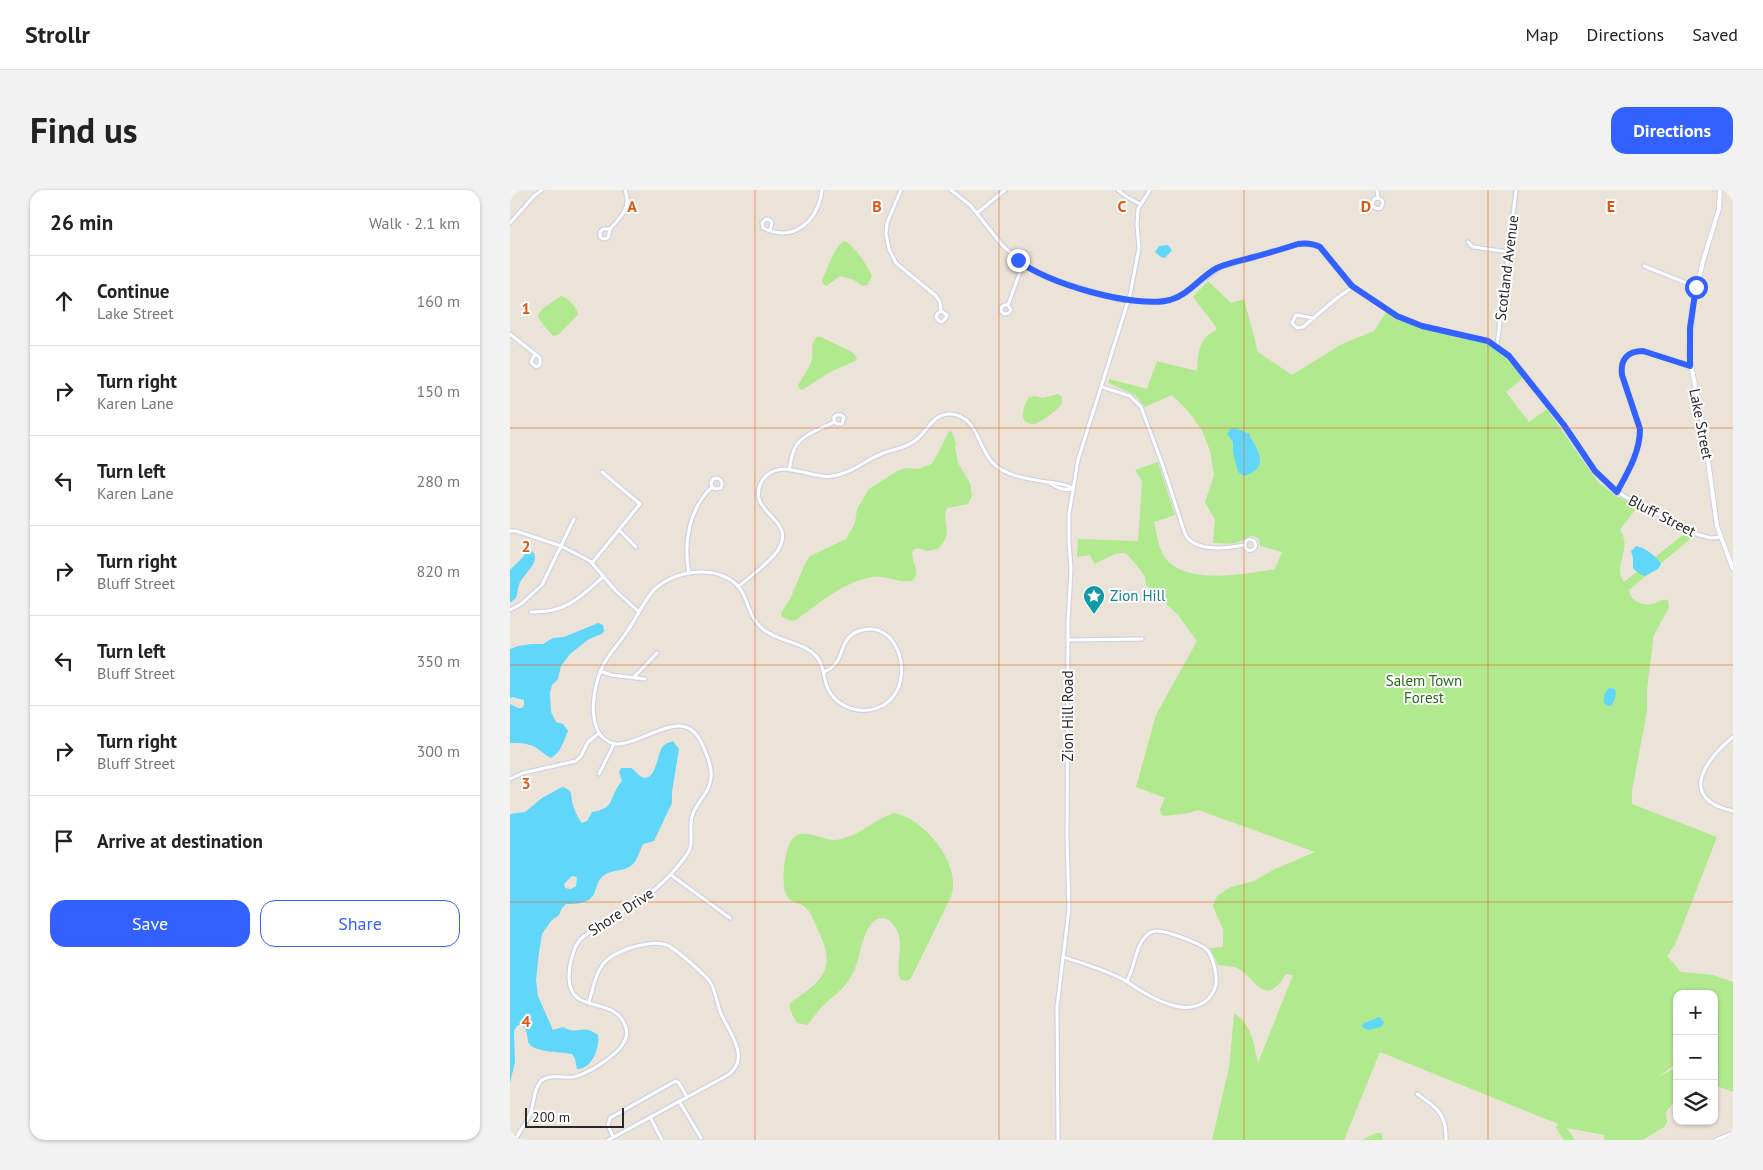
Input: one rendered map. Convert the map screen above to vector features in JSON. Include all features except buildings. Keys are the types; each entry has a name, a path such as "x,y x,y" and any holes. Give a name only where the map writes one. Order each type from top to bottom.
{"street":[{"path":"510,223 534,196 542,190"},
{"path":"610,229 626,211 628,200 625,190"},
{"path":"770,231 786,234 801,228 809,220 817,206 822,190"},
{"path":"901,190 887,223 886,234 889,249 896,263 936,296 940,302 941,311"},
{"name":"Bluff Street","path":"951,190 963,198 977,213 1003,246 1034,272 1107,296 1128,300 1157,302 1169,300 1180,296 1221,267 1306,243 1320,247 1353,287 1390,312 1415,324 1481,339 1497,346 1515,361 1564,425 1595,471 1617,492 1696,534 1711,538 1721,537"},
{"path":"977,213 1005,190"},
{"path":"1118,190 1140,204 1150,190"},
{"path":"1376,190 1378,198"},
{"name":"Scotland Avenue","path":"1497,346 1516,190"},
{"name":"Lake Street","path":"1720,190 1718,209 1696,287 1689,334 1690,366 1704,431 1715,515 1733,570"},
{"name":"Zion Hill Road","path":"1058,1140 1057,1007 1069,909 1067,838 1071,569 1069,514 1078,460 1102,387 1135,274 1139,248 1137,216 1140,204"},
{"path":"1468,242 1473,247 1509,252"},
{"path":"1008,305 1023,264"},
{"path":"1644,266 1696,287"},
{"path":"1313,318 1300,314 1296,315 1292,323 1300,328 1313,318 1337,298 1353,287"},
{"path":"510,334 535,354"},
{"path":"1617,492 1634,459 1640,437 1640,429 1622,375 1621,367 1623,360 1628,354 1643,351 1690,366"},
{"path":"1102,387 1130,396 1141,407 1185,534 1189,540 1196,544 1219,548 1245,545"},
{"path":"738,587 774,555 782,543 782,530 779,524 760,503 759,488 767,475 779,469 789,469 822,476 844,473 883,453 906,446 922,435 936,418 951,414 961,416 970,423 985,453 997,467 1013,475 1055,482 1069,486 1072,489"},
{"path":"789,469 798,444 834,422"},
{"path":"592,563 640,504 602,472"},
{"path":"688,573 686,549 697,504 712,487"},
{"path":"510,610 521,604 542,585 574,519"},
{"path":"619,530 636,547"},
{"path":"510,531 516,531 561,546 592,563 639,612"},
{"path":"598,774 614,744 598,733 593,721 593,708 600,671 656,588 675,577 688,573 704,572 720,576 738,587 750,613 759,626 772,635 813,653 819,660 828,688 838,701 852,709 865,711 878,708 891,698 900,684 902,666 897,648 888,637 875,630 865,630 856,632 849,638 844,645 838,662 824,672"},
{"path":"531,612 547,612 565,607 578,599 604,576"},
{"path":"1069,640 1142,639"},
{"path":"634,677 657,652"},
{"path":"600,671 645,679"},
{"name":"Shore Drive","path":"515,1140 530,1114 536,1090 541,1081 547,1078 580,1075 614,1054 625,1042 627,1031 622,1018 609,1008 576,996 570,983 571,962 578,941 583,936 644,899 664,883 686,856 690,849 694,811 710,785 709,761 700,737 688,727 680,725 665,728 626,743 614,744"},
{"path":"510,779 523,773 576,761 581,756 588,742 598,733"},
{"path":"1733,737 1708,762 1701,776 1700,783 1710,802 1720,808 1733,811"},
{"path":"671,875 730,918"},
{"path":"1063,957 1127,981 1142,992 1176,1006 1191,1008 1201,1005 1209,998 1214,989 1216,979 1211,956 1206,949 1157,931 1150,932 1143,940 1127,981"},
{"path":"589,1002 596,976 603,962 614,954 637,946 658,943 669,946 706,977 712,986 721,1014 737,1044 738,1055 731,1073 608,1140"},
{"path":"613,1137 608,1120 676,1081 680,1084 687,1097"},
{"path":"1417,1094 1433,1104 1438,1110 1444,1120 1446,1140"},
{"path":"679,1102 701,1138"},
{"path":"650,1117 662,1140"},
{"path":"1716,1140 1733,1133"}],"green space":[{"path":"844,241 856,251 870,272 872,276 867,285 862,286 854,280 840,276 826,286 823,284 822,281 831,259 837,248"},
{"name":"Salem Town Forest","path":"1208,281 1231,303 1244,299 1258,352 1292,375 1342,344 1374,331 1386,312 1415,326 1484,342 1502,353 1523,378 1506,392 1529,422 1547,409 1598,482 1616,496 1638,506 1620,530 1623,537 1624,550 1620,570 1624,582 1683,535 1682,529 1695,535 1629,590 1631,597 1640,603 1651,604 1668,600 1669,607 1654,635 1647,690 1647,711 1632,791 1632,804 1717,837 1675,945 1667,956 1681,972 1713,975 1733,982 1733,1092 1718,1086 1718,990 1673,990 1673,1066 1658,1077 1673,1069 1673,1103 1666,1112 1667,1122 1664,1127 1643,1140 1604,1140 1604,1135 1567,1128 1575,1140 1564,1140 1556,1128 1558,1124 1380,1052 1344,1140 1212,1140 1229,1068 1234,1015 1241,1019 1249,1030 1258,1063 1293,975 1286,974 1272,990 1266,990 1260,988 1244,972 1237,968 1218,965 1210,948 1223,947 1223,930 1213,906 1217,896 1231,887 1254,881 1275,869 1315,852 1198,810 1164,816 1161,814 1160,809 1165,798 1136,787 1156,715 1197,641 1178,615 1146,585 1145,576 1128,555 1124,553 1115,554 1094,564 1090,555 1077,557 1078,539 1138,541 1142,481 1135,470 1158,462 1175,515 1154,522 1162,552 1173,565 1200,575 1215,576 1275,569 1282,552 1260,546 1259,539 1254,536 1236,543 1213,543 1215,520 1205,502 1214,475 1210,451 1202,430 1188,411 1172,395 1145,407 1135,395 1109,383 1109,379 1147,389 1157,361 1197,371 1202,342 1216,330 1216,327 1193,297"},
{"path":"561,296 572,303 578,315 559,334 554,336 540,321 538,316 541,310"},
{"path":"817,337 821,337 852,352 857,358 855,361 830,372 802,390 799,389 798,385 812,360 812,345"},
{"path":"1058,394 1062,397 1062,403 1059,407 1035,424 1026,421 1023,414 1029,397 1043,398"},
{"path":"949,431 952,432 956,444 958,463 970,483 972,496 968,504 947,508 945,514 946,537 938,549 927,551 917,548 913,550 912,557 916,568 914,579 907,581 873,577 862,580 842,588 796,620 792,621 782,617 781,613 790,599 810,556 846,539 855,523 857,509 869,489 897,471 906,468 919,469 931,464"},
{"path":"894,813 905,816 915,822 935,840 943,851 952,875 952,894 911,978 907,981 901,980 899,976 900,944 898,932 891,922 879,918 873,922 866,933 856,965 848,982 822,1007 807,1025 797,1023 790,1010 791,1002 812,987 824,971 827,963 823,941 809,912 804,906 789,899 786,894 784,868 785,858 791,842 794,837 803,834 830,840 843,839"},
{"path":"1376,1133 1381,1133 1383,1140 1362,1140"}],"water":[{"path":"1168,245 1172,250 1165,258 1155,252 1159,246"},
{"path":"1235,428 1250,434 1259,454 1260,465 1252,473 1244,476 1238,472 1233,453 1233,442 1227,434 1230,429"},
{"path":"1636,546 1647,550 1656,558 1661,564 1658,569 1645,576 1633,568 1631,551"},
{"path":"528,548 533,552 534,562 518,587 516,598 510,603 510,570 523,557"},
{"path":"598,623 603,625 604,631 602,634 589,639 570,654 561,666 558,679 552,685 550,693 551,712 556,722 563,724 568,731 560,749 551,758 532,746 510,743 510,704 522,708 524,700 512,697 510,699 510,649 531,644 543,644 553,638 564,637"},
{"path":"1609,688 1616,691 1611,706 1604,703 1605,695"},
{"path":"673,741 679,749 672,803 654,841 643,844 632,865 603,876 589,900 582,903 566,904 542,934 536,980 538,996 553,1030 563,1027 572,1030 587,1030 598,1035 598,1046 594,1057 587,1066 577,1069 572,1054 543,1050 530,1045 527,1033 521,1024 514,1031 515,1062 510,1083 510,814 525,812 542,798 562,787 570,792 573,806 580,821 582,823 587,821 592,812 609,805 622,781 619,772 621,768 631,768 640,776 649,777 655,767 662,747","holes":["572,876 577,877 576,886 571,889 565,888 564,884"]},
{"path":"1379,1017 1384,1023 1381,1027 1369,1030 1363,1028 1362,1025 1364,1023"}],"place":[{"name":"Zion Hill","path":"1094,615"}],"route":[{"path":"1018,260 1041,275 1120,300 1157,302 1180,296 1193,288 1214,270 1221,267 1298,244 1314,244 1320,247 1352,286 1397,316 1415,324 1467,335 1492,342 1497,346 1515,361 1564,425 1595,471 1617,492 1637,452 1640,437 1640,429 1635,411 1622,375 1621,367 1623,360 1628,354 1643,351 1690,366 1689,340 1696,287"}]}
